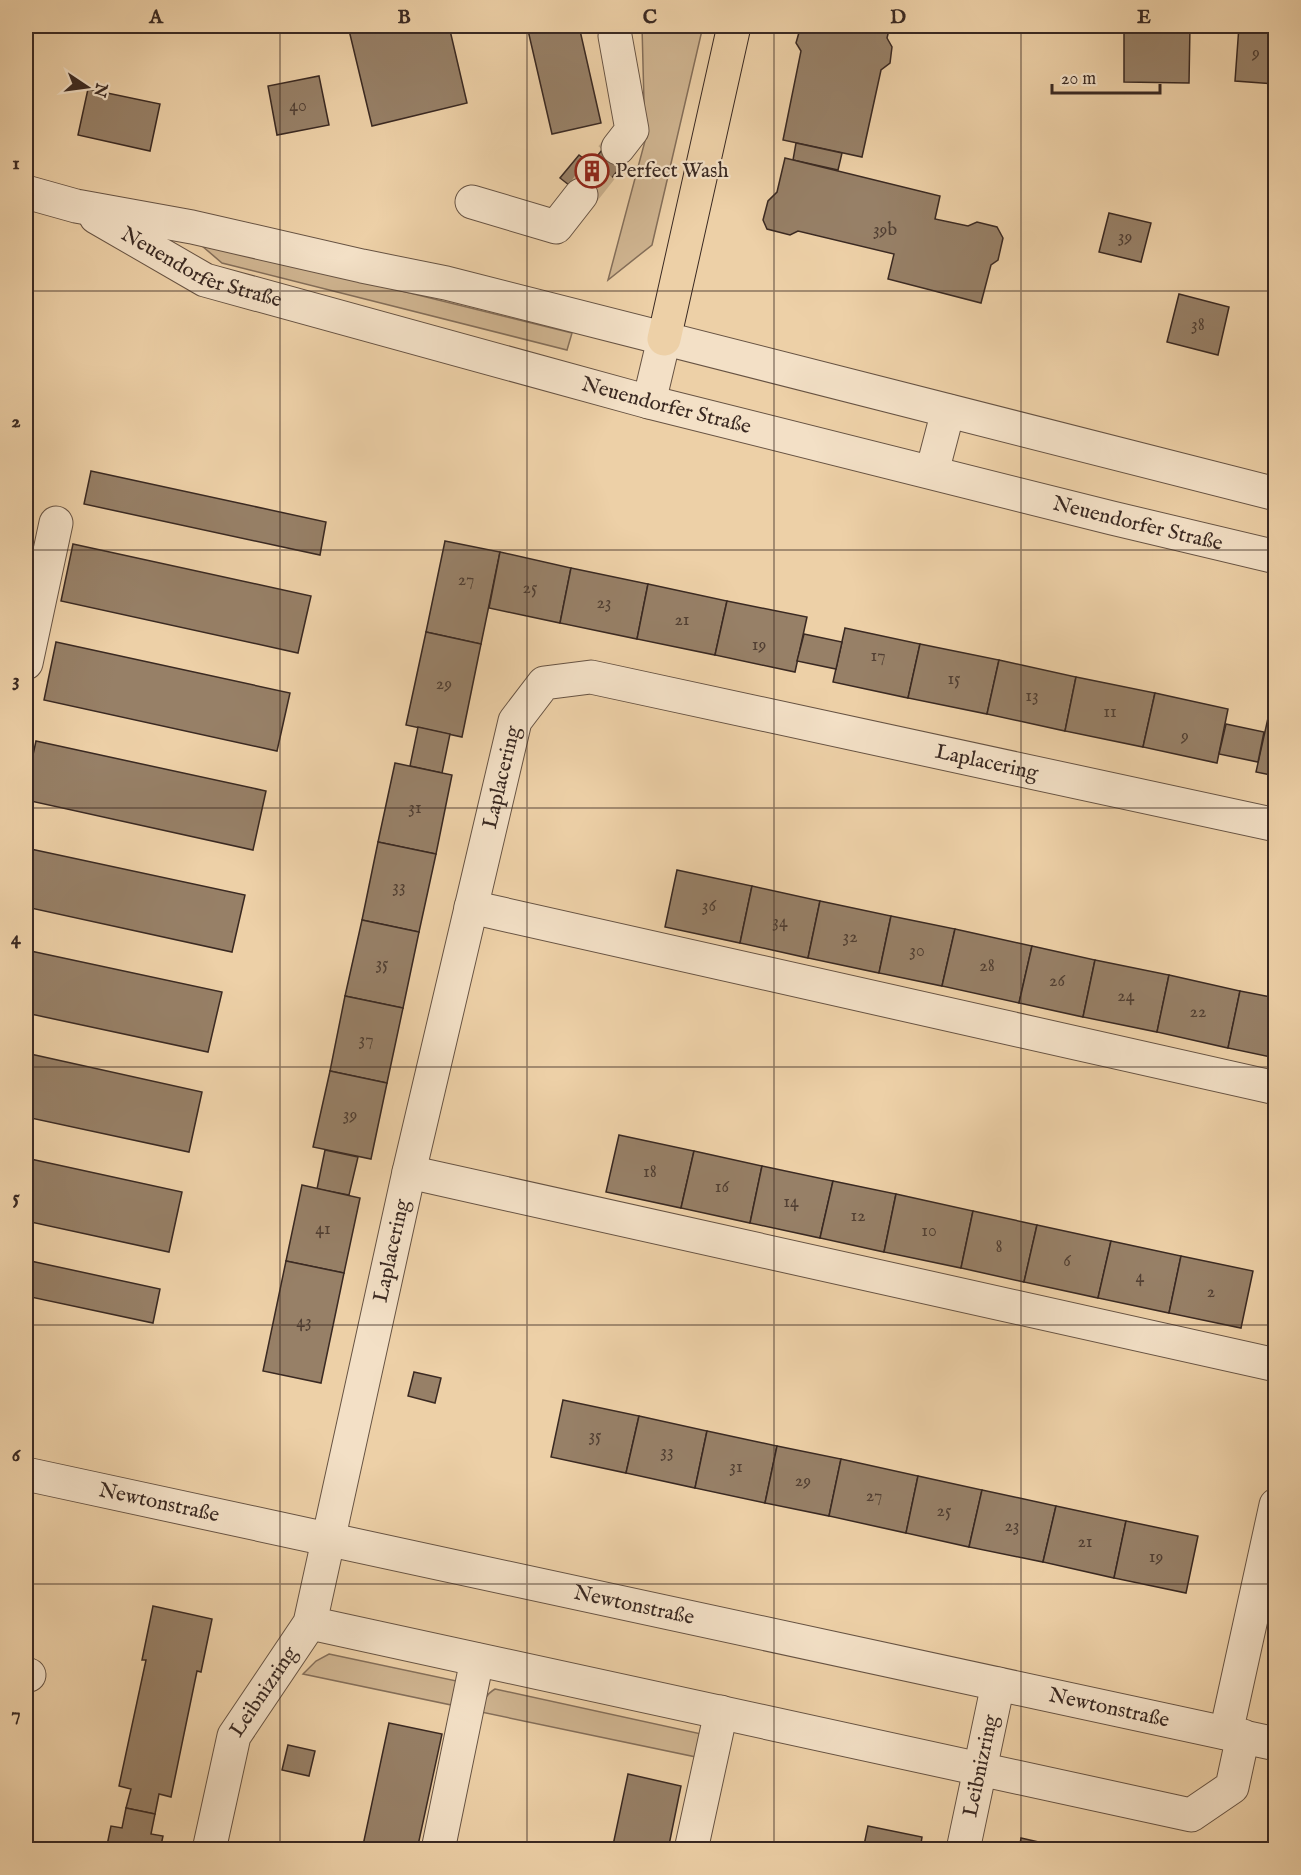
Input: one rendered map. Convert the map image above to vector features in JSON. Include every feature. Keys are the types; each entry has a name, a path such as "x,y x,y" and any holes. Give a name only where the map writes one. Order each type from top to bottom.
{"highway":[{"path":"664,339 734,26"}],"street":[{"path":"615,36 632,130 618,148"},
{"name":"Neuendorfer Straße","path":"26,192 76,206 192,227 446,283 1275,494"},
{"path":"472,202 556,227 581,195"},
{"name":"Neuendorfer Straße","path":"76,206 205,280 649,402 1275,557"},
{"path":"649,402 664,339"},
{"path":"932,472 948,411"},
{"path":"26,663 56,523"},
{"name":"Laplacering","path":"327,1539 409,1172 515,721 544,683 591,677 1275,825"},
{"path":"471,907 1275,1088"},
{"path":"409,1172 1275,1365"},
{"name":"Newtonstraße","path":"26,1474 1275,1744"},
{"path":"310,1623 1191,1815 1232,1787 1234,1735 1275,1505"},
{"name":"Leibnizring","path":"209,1850 234,1736 310,1623 327,1539"},
{"path":"438,1850 477,1660"},
{"name":"Leibnizring","path":"963,1850 998,1684"},
{"path":"691,1850 721,1713"}],"shaded area":[{"path":"642,26 703,26 652,245 608,280 645,141"},
{"path":"195,240 572,333 567,350 222,263"},
{"path":"329,1654 466,1683 461,1707 303,1674 316,1661"},
{"path":"495,1689 706,1735 701,1758 481,1712 485,1699"}],"building":[{"path":"348,26 449,26 467,103 372,126"},
{"path":"527,26 579,26 601,123 552,134"},
{"path":"803,26 890,26 887,38 892,47 890,63 881,70 862,157 783,140 801,51 796,43"},
{"path":"1124,26 1190,26 1189,83 1124,82"},
{"path":"1239,26 1276,26 1276,84 1235,81"},
{"path":"319,76 329,125 277,135 268,86"},
{"path":"88,89 160,104 150,151 78,135"},
{"name":"Perfect Wash","path":"609,141 629,156 592,203 560,178 579,155 591,164"},
{"path":"796,143 842,153 838,170 793,160"},
{"path":"785,158 940,196 935,219 968,226 977,222 997,227 1003,238 998,260 991,265 981,303 888,279 894,254 798,231 790,235 767,229 763,220 768,201 777,192"},
{"path":"1109,213 1151,223 1141,262 1099,252"},
{"path":"1179,294 1229,307 1218,355 1167,342"},
{"path":"1276,361 1276,386 1270,385"},
{"path":"91,471 326,522 320,555 84,504"},
{"path":"445,541 500,552 481,644 426,632"},
{"path":"73,544 311,596 298,653 61,601"},
{"path":"500,552 571,568 560,623 489,608"},
{"path":"571,568 648,584 637,639 560,623"},
{"path":"648,584 727,601 715,655 637,639"},
{"path":"727,601 807,617 795,672 715,655"},
{"path":"845,628 920,644 908,698 833,682"},
{"path":"426,632 481,644 462,737 406,725"},
{"path":"804,634 842,642 836,669 797,661"},
{"path":"56,642 290,693 277,751 44,700"},
{"path":"920,644 999,660 987,714 908,698"},
{"path":"999,660 1076,677 1065,731 987,714"},
{"path":"1076,677 1155,693 1143,747 1065,731"},
{"path":"1155,693 1228,709 1217,763 1143,747"},
{"path":"1268,718 1276,719 1276,776 1256,772"},
{"path":"1226,724 1264,732 1258,762 1219,754"},
{"path":"418,727 450,734 442,773 410,766"},
{"path":"36,741 266,791 253,850 26,800 26,787"},
{"path":"395,763 452,775 436,854 378,842"},
{"path":"378,842 436,854 419,932 362,920"},
{"path":"26,848 245,895 232,952 26,907"},
{"path":"677,870 752,886 740,943 665,927"},
{"path":"752,886 820,901 808,958 740,943"},
{"path":"820,901 891,916 879,973 808,958"},
{"path":"891,916 955,929 942,986 879,973"},
{"path":"362,920 419,932 403,1008 345,996"},
{"path":"955,929 1032,946 1019,1003 942,986"},
{"path":"1032,946 1095,960 1083,1017 1019,1003"},
{"path":"26,950 222,992 208,1052 26,1013"},
{"path":"1095,960 1169,975 1157,1032 1083,1017"},
{"path":"1169,975 1240,991 1228,1048 1157,1032"},
{"path":"1240,991 1276,998 1276,1058 1228,1048"},
{"path":"345,996 403,1008 387,1083 330,1071"},
{"path":"26,1053 202,1092 189,1152 26,1117"},
{"path":"330,1071 387,1083 371,1159 313,1147"},
{"path":"619,1135 694,1151 681,1208 606,1192"},
{"path":"325,1150 358,1157 349,1195 317,1189"},
{"path":"694,1151 762,1166 750,1223 681,1208"},
{"path":"26,1158 182,1192 169,1252 26,1221"},
{"path":"762,1166 833,1181 820,1238 750,1223"},
{"path":"833,1181 896,1194 884,1252 820,1238"},
{"path":"302,1185 360,1198 344,1273 286,1261"},
{"path":"896,1194 973,1211 961,1268 884,1252"},
{"path":"973,1211 1037,1225 1024,1282 961,1268"},
{"path":"1037,1225 1111,1241 1098,1298 1024,1282"},
{"path":"1111,1241 1181,1256 1169,1313 1098,1298"},
{"path":"1181,1256 1253,1271 1241,1328 1169,1313"},
{"path":"26,1260 160,1289 153,1323 26,1296"},
{"path":"286,1261 344,1273 321,1383 263,1371"},
{"path":"414,1372 441,1378 435,1403 408,1396"},
{"path":"563,1400 639,1416 626,1473 551,1457"},
{"path":"639,1416 707,1431 695,1488 626,1473"},
{"path":"707,1431 777,1446 765,1503 695,1488"},
{"path":"777,1446 841,1459 829,1516 765,1503"},
{"path":"841,1459 918,1476 906,1533 829,1516"},
{"path":"918,1476 982,1490 969,1547 906,1533"},
{"path":"982,1490 1056,1506 1043,1562 969,1547"},
{"path":"1056,1506 1126,1521 1114,1578 1043,1562"},
{"path":"1126,1521 1198,1536 1186,1593 1114,1578"},
{"path":"153,1606 212,1619 201,1672 197,1671 171,1797 159,1794 155,1814 126,1808 131,1789 119,1786 146,1660 142,1660"},
{"path":"389,1723 442,1734 417,1850 362,1850"},
{"path":"288,1745 315,1751 309,1776 282,1770"},
{"path":"628,1774 681,1786 668,1850 612,1850"},
{"path":"126,1808 155,1814 151,1834 163,1836 160,1850 106,1850 111,1826 122,1828"},
{"path":"868,1826 922,1837 920,1850 863,1850"},
{"path":"1021,1838 1074,1850 1019,1850"}],"tunnel":[{"path":"581,195 618,148"}],"place":[{"name":"Perfect Wash","path":"592,171"}]}
